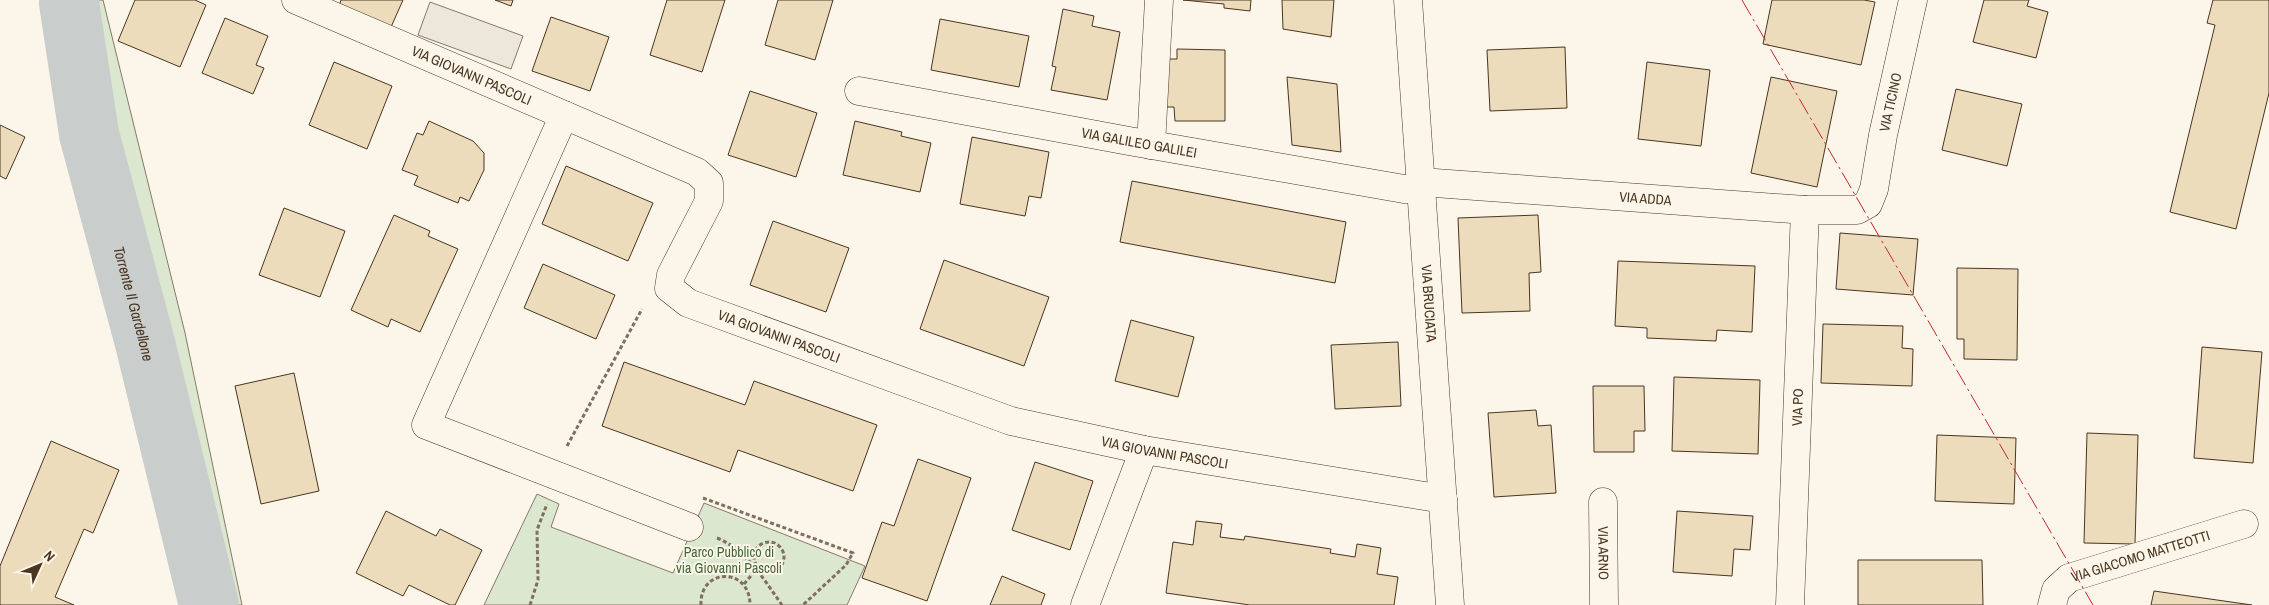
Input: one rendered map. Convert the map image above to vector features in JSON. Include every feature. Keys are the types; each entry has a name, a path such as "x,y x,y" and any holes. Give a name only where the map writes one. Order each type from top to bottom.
{"street":[{"name":"VIA GIOVANNI PASCOLI","path":"297,0 697,172 708,183 710,201 671,275 670,288 688,303 1011,421 1144,450 1443,499"},
{"path":"1151,145 1160,0"},
{"name":"VIA BRUCIATA","path":"1408,0 1450,605"},
{"name":"VIA TICINO","path":"1868,204 1874,189 1883,135 1913,0"},
{"name":"VIA GALILEO GALILEI","path":"859,91 1404,189 1421,185"},
{"path":"564,114 426,425 558,478 689,527"},
{"name":"VIA ADDA","path":"1421,185 1805,210 1856,210 1868,204"},
{"name":"VIA PO","path":"1790,605 1805,210"},
{"path":"1085,605 1144,450"},
{"name":"VIA ARNO","path":"1603,502 1604,605"},
{"name":"VIA GIACOMO MATTEOTTI","path":"2052,605 2056,590 2069,578 2244,524"}],"path":[{"path":"575,451 566,448 642,309"},
{"path":"530,605 538,580 537,530 558,478"},
{"path":"696,495 853,553 846,565 803,605"},
{"path":"689,527 733,547 758,569 768,571 781,565 783,556 780,547 772,542 758,546 754,559 758,569 782,605"},
{"path":"744,584 758,569"},
{"path":"701,605 704,588 714,579 731,576 744,584 750,596 750,605"}],"green space":[{"path":"44,0 103,0 185,333 242,605 181,605"},
{"name":"Parco Pubblico di via Giovanni Pascoli","path":"537,494 559,504 551,527 673,573 704,503 865,566 847,605 484,605"}],"shaded area":[{"path":"430,2 523,36 511,69 418,35"}],"building":[{"path":"135,0 195,0 206,5 180,67 118,41"},
{"path":"341,0 403,0 391,27 339,6"},
{"path":"495,0 513,0 511,6"},
{"path":"667,0 725,0 702,72 650,55"},
{"path":"778,0 833,0 815,60 765,45"},
{"path":"1183,0 1251,0 1250,11 1224,8 1224,4"},
{"path":"1282,0 1334,0 1331,37 1283,29"},
{"path":"1772,0 1864,0 1875,2 1861,65 1763,44"},
{"path":"1984,0 2029,0 2027,6 2048,12 2036,58 1973,42"},
{"path":"2213,0 2269,0 2269,93 2236,229 2170,212 2215,25 2207,23"},
{"path":"1063,9 1094,16 1092,26 1120,32 1107,100 1051,90 1056,67 1052,66"},
{"path":"551,17 609,37 590,91 532,71"},
{"path":"225,18 268,36 256,65 264,68 253,94 202,73"},
{"path":"940,19 1029,36 1019,87 931,70"},
{"path":"1565,47 1567,108 1490,111 1487,50"},
{"path":"1177,49 1225,50 1225,121 1175,121 1174,107 1161,107 1161,59 1177,59"},
{"path":"334,62 392,86 367,149 309,125"},
{"path":"1647,62 1710,70 1701,146 1638,139"},
{"path":"1287,77 1337,84 1341,152 1292,145"},
{"path":"1771,77 1837,91 1817,187 1751,173"},
{"path":"1956,89 2022,104 2007,166 1942,150"},
{"path":"750,91 817,113 796,177 728,155"},
{"path":"429,121 473,141 484,153 484,170 469,201 460,197 458,203 414,185 418,176 402,170 417,133 423,135"},
{"path":"855,121 902,132 901,136 931,143 920,192 843,175"},
{"path":"0,125 25,137 6,179 0,176"},
{"path":"972,137 1049,152 1041,198 1029,196 1025,216 960,204"},
{"path":"566,166 653,203 628,261 542,224"},
{"path":"1132,181 1346,222 1335,283 1120,242"},
{"path":"284,208 345,231 320,297 259,275"},
{"path":"394,215 430,231 428,236 458,249 420,332 391,319 388,327 351,310"},
{"path":"1538,215 1541,272 1529,273 1530,311 1462,313 1458,218"},
{"path":"773,221 849,248 826,312 750,285"},
{"path":"1840,233 1918,239 1913,295 1836,289"},
{"path":"944,260 1049,297 1024,366 920,329"},
{"path":"1618,261 1755,266 1752,332 1717,330 1716,341 1647,338 1647,328 1615,326"},
{"path":"543,264 615,295 596,339 524,308"},
{"path":"1957,268 2018,269 2017,360 1964,359 1964,339 1957,339"},
{"path":"1131,320 1194,337 1178,397 1115,381"},
{"path":"1823,324 1903,326 1902,348 1913,349 1912,386 1821,383"},
{"path":"1398,342 1401,406 1335,409 1331,345"},
{"path":"2202,347 2262,352 2253,463 2194,458"},
{"path":"624,362 745,405 754,381 877,425 853,491 738,450 730,472 602,426"},
{"path":"294,373 319,491 261,504 235,386"},
{"path":"1674,377 1760,380 1758,454 1672,451"},
{"path":"1593,386 1644,386 1645,431 1634,431 1634,452 1594,452"},
{"path":"1536,410 1538,426 1551,425 1556,493 1494,497 1488,413"},
{"path":"2087,433 2138,435 2135,544 2084,543"},
{"path":"1937,435 2016,438 2014,504 1935,501"},
{"path":"51,441 119,470 93,533 84,529 55,597 74,605 0,605 0,566"},
{"path":"918,459 971,478 927,601 862,578 882,522 894,526"},
{"path":"1035,462 1093,481 1070,550 1012,530"},
{"path":"386,511 436,536 440,529 482,550 455,605 450,605 409,585 403,596 356,573"},
{"path":"1677,511 1753,516 1750,550 1734,549 1732,576 1673,572"},
{"path":"1196,521 1222,524 1220,537 1244,540 1245,536 1331,549 1330,553 1355,557 1357,544 1381,548 1377,574 1398,577 1394,605 1250,605 1166,593 1173,542 1193,545"},
{"path":"1858,560 1982,560 1983,605 1858,605"},
{"path":"1002,576 1045,594 1041,605 990,605"},
{"path":"2154,591 2252,605 2151,605"}],"waterway":[{"name":"Torrente Il Gardellone","path":"69,3 89,134 145,343 209,605"}],"power":[{"path":"1742,0 2093,605"}]}
